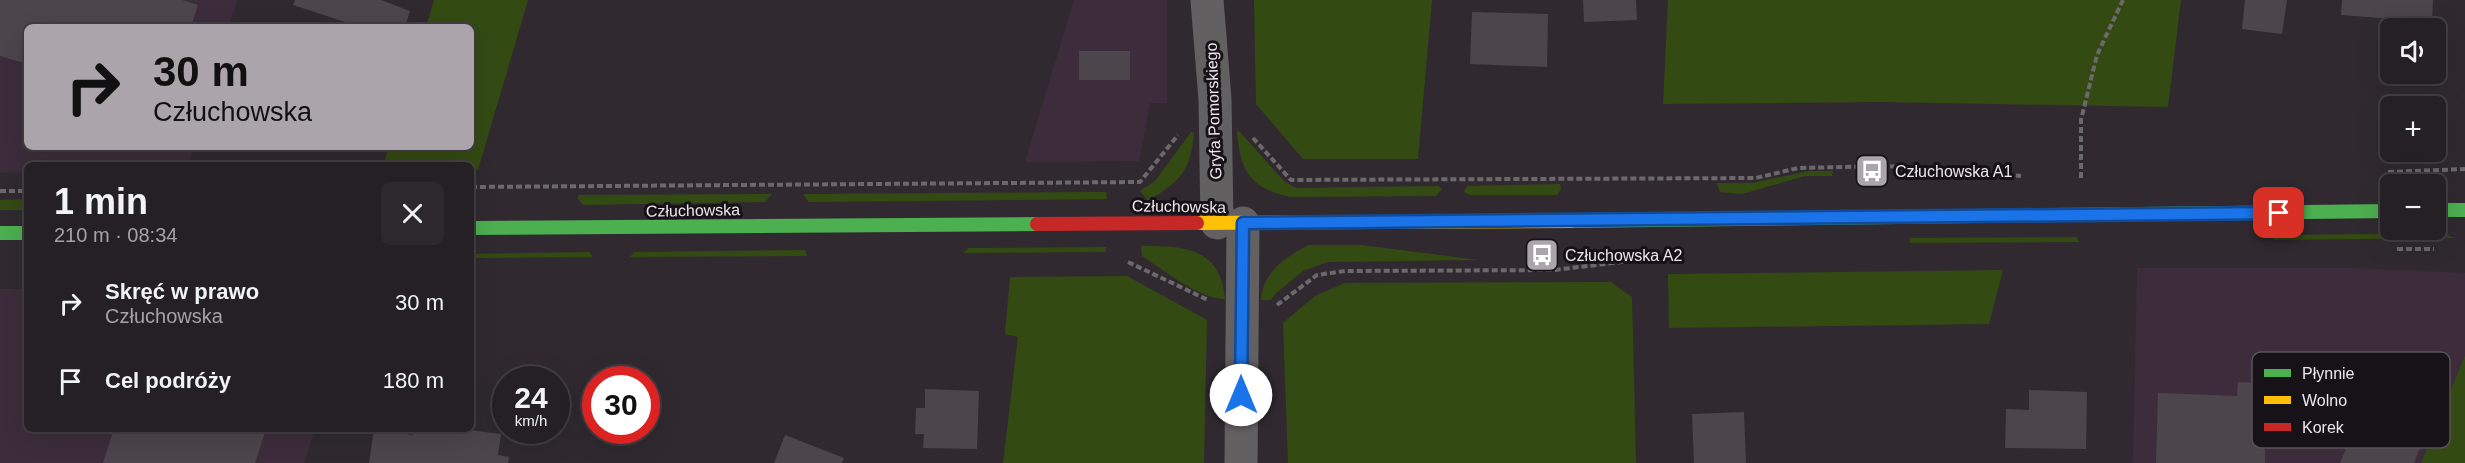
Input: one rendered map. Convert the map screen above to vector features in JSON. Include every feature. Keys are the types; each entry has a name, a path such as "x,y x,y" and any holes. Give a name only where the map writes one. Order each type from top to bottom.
{"main road":[{"path":"2446,210 2465,210"},
{"name":"Człuchowska","path":"474,228 2380,211"},
{"path":"0,233 24,233"}],"street":[{"name":"Gryfa Pomorskiego","path":"1208,0 1215,99 1230,223 1241,463"}],"path":[{"path":"2074,180 2082,180 2081,120 2097,55 2123,0"},
{"path":"474,187 1140,182 1167,152 1184,127"},
{"path":"1250,134 1291,180 1756,178 1798,168 1887,166 2022,177"},
{"path":"2381,172 2465,169"},
{"path":"0,191 24,191"},
{"path":"2394,249 2441,249"},
{"path":"1121,258 1215,304"},
{"path":"1270,305 1279,305 1317,275 1345,271 1554,270 1660,258"}],"shaded area":[{"path":"0,0 237,0 230,24 24,24 24,150 193,150 189,162 24,162 24,172 0,173"},
{"path":"1074,0 1167,0 1167,103 1150,103 1139,161 1025,162"},
{"path":"2137,268 2347,268 2465,273 2465,355 2450,392 2450,352 2252,352 2252,448 2427,448 2421,463 2133,463"},
{"path":"0,289 24,289 24,432 314,432 304,463 0,463"}],"green space":[{"path":"434,0 528,0 478,170 474,170 474,162 384,162 388,150 474,150 474,24 427,24"},
{"path":"1254,0 1432,0 1418,159 1303,159 1256,104"},
{"path":"1668,0 2181,0 2168,107 1882,102 1663,104"},
{"path":"1237,131 1284,181 1296,188 1438,186 1442,189 1436,196 1290,197 1265,189 1250,176 1241,157"},
{"path":"1191,132 1194,133 1187,166 1176,181 1148,201 1140,191 1155,181"},
{"path":"1809,171 1833,171 1832,176 1805,176 1742,194 1720,192 1717,183 1752,183"},
{"path":"1560,184 1561,189 1557,195 1470,195 1464,192 1467,186"},
{"path":"1106,192 1107,199 809,202 803,194"},
{"path":"772,194 765,202 583,205 578,199 578,195"},
{"path":"24,199 24,210 0,210 0,200"},
{"path":"2380,234 2380,239 2272,240 2279,235"},
{"path":"2077,237 2079,242 1910,243 1909,238"},
{"path":"1309,245 1362,245 1478,260 1328,262 1303,271 1271,300 1261,300 1266,281 1277,266"},
{"path":"1141,246 1185,249 1208,259 1222,282 1225,299 1204,294 1182,283 1142,256"},
{"path":"1106,247 1106,252 963,253 969,248"},
{"path":"805,250 807,256 630,257 634,252"},
{"path":"589,252 593,257 474,258 474,254"},
{"path":"2003,270 1989,324 1669,328 1668,274"},
{"path":"1127,276 1207,320 1204,463 1003,463 1018,337 1005,334 1010,277"},
{"path":"1611,282 1632,297 1636,463 1288,463 1283,323 1315,296 1345,283"},
{"path":"2465,355 2465,463 2421,463 2427,448 2450,448 2450,392"}],"building":[{"path":"0,0 182,0 198,5 192,24 24,24 24,63 0,56"},
{"path":"295,0 381,0 410,11 406,24 348,24 293,5"},
{"path":"1583,0 1636,0 1637,20 1584,22"},
{"path":"2245,0 2287,0 2282,34 2242,29"},
{"path":"2342,0 2433,0 2432,18 2341,15"},
{"path":"1472,12 1548,14 1547,67 1470,64"},
{"path":"1079,51 1130,51 1130,80 1079,80"},
{"path":"2238,382 2252,382 2252,448 2265,448 2265,463 2156,463 2158,393 2237,396"},
{"path":"925,389 979,391 977,449 923,448 924,434 915,434 916,408 925,408"},
{"path":"2029,390 2087,392 2086,449 2005,448 2006,409 2029,410"},
{"path":"1744,412 1746,463 1694,463 1692,414"},
{"path":"474,431 492,433 492,444 500,444 498,455 509,457 508,463 369,463 374,432 413,435 413,432"},
{"path":"113,432 265,432 255,463 103,463"},
{"path":"785,435 844,458 842,463 774,463"},
{"path":"2346,448 2420,448 2414,463 2340,463"}],"traffic: fast":[{"path":"2446,210 2465,210"},
{"path":"1570,221 2380,211"},
{"path":"474,228 1037,224"},
{"path":"0,233 24,233"}],"traffic: slow":[{"path":"1197,223 1570,221"}],"traffic: jam":[{"path":"1037,224 1197,223"}],"place":[{"name":"Człuchowska A1","path":"1872,171"},
{"name":"Człuchowska A2","path":"1542,255"}],"route":[{"path":"1241,395 1243,223 2279,213"}]}
